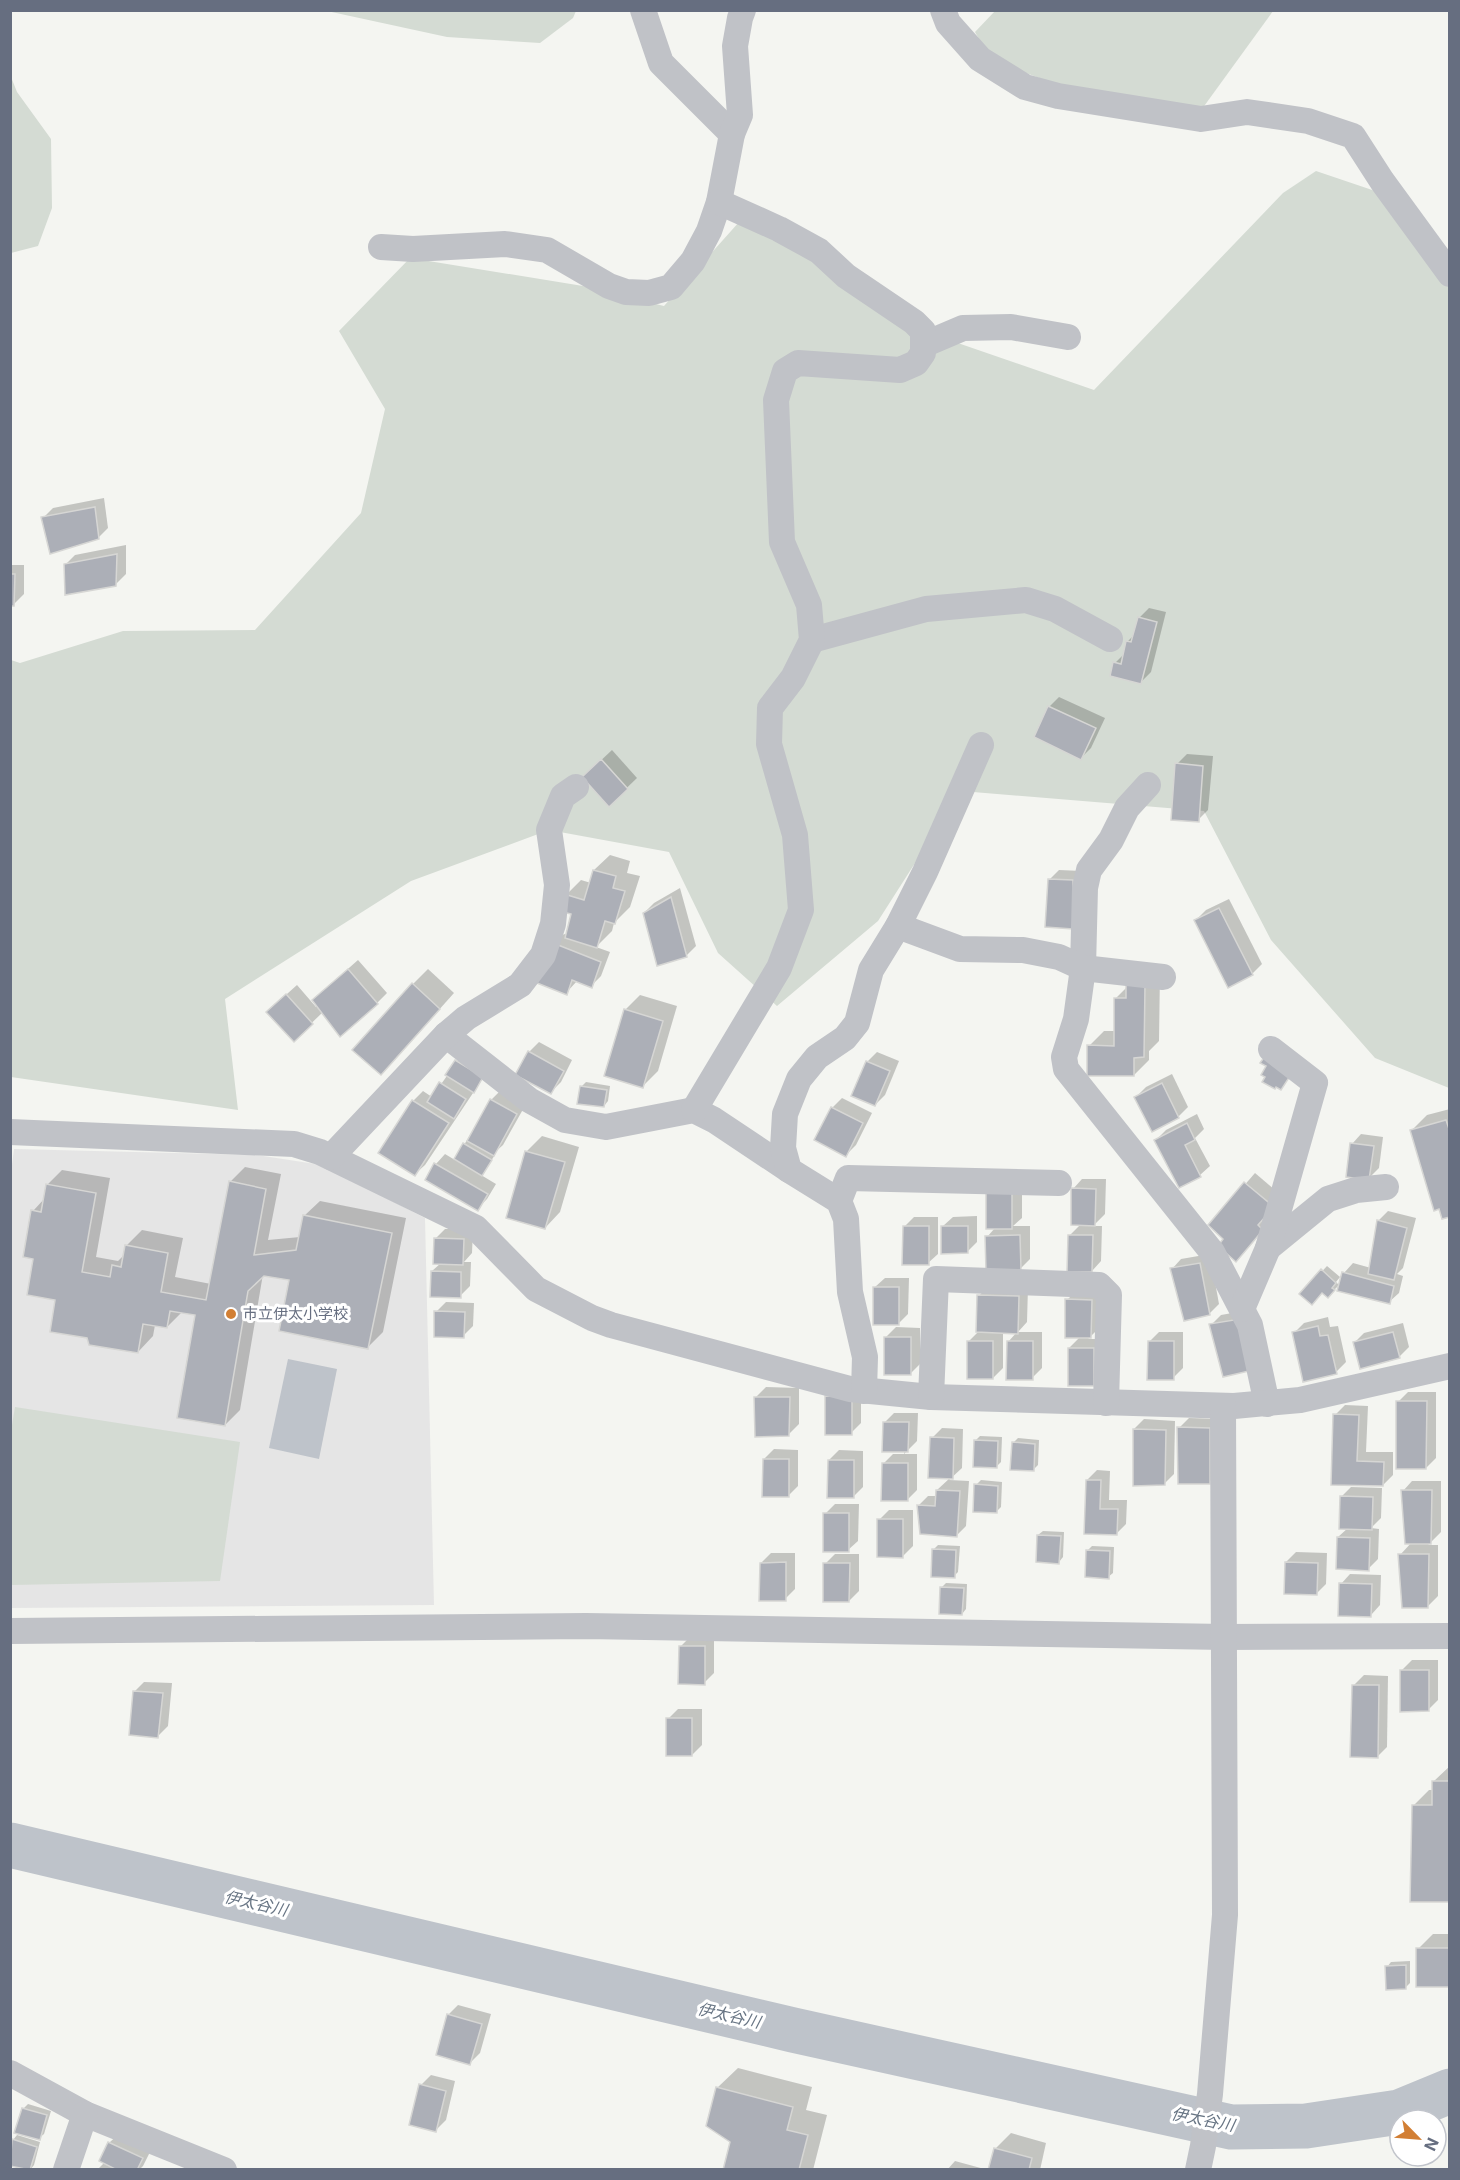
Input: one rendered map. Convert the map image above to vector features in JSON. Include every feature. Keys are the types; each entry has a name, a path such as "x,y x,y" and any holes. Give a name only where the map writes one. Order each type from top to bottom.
{"street":[{"path":"643,10 662,63 732,134"},
{"path":"381,247 413,249 505,244 547,250 609,286 626,292 649,293 671,287 693,261 709,231 719,202 732,134 740,115 735,46 743,10"},
{"path":"943,10 948,23 980,58 1025,87 1058,96 1201,119 1247,112 1268,115 1308,121 1353,136 1382,182 1449,274"},
{"path":"694,1110 778,968 801,910 795,835 769,744 771,708 793,678 812,640 809,605 782,542 776,400 785,371 798,363 900,370 916,363 923,353 923,331 914,322 846,276 819,251 719,202"},
{"path":"923,345 963,328 1011,327 1068,337"},
{"path":"812,640 926,609 1026,600 1055,609 1110,639"},
{"path":"789,1170 783,1148 785,1114 799,1079 817,1058 845,1038 856,1023 871,970 898,926 925,872 981,745"},
{"path":"1148,785 1127,808 1111,840 1089,870 1085,888 1083,968 1076,1019 1064,1057 1065,1069 1212,1251 1250,1325 1267,1404"},
{"path":"331,1157 446,1035 466,1018 520,985 543,955 553,924 557,885 549,830 563,796 576,787"},
{"path":"898,926 960,949 1023,950 1059,957 1083,968 1163,977"},
{"path":"446,1035 529,1100 565,1120 606,1127 694,1110 714,1120 839,1201 846,1219 850,1292 865,1357 864,1390"},
{"path":"1242,1309 1268,1248 1315,1083 1271,1049"},
{"path":"10,1132 294,1144 331,1157 476,1228 536,1289 591,1318 850,1389 931,1397 1223,1406 1300,1400 1449,1366"},
{"path":"839,1201 848,1178 1059,1183"},
{"path":"1268,1248 1328,1199 1356,1190 1386,1187"},
{"path":"931,1397 936,1279 1099,1285 1109,1295 1106,1403"},
{"path":"1201,2158 1210,2094 1225,1915 1223,1406"},
{"path":"10,1631 586,1626 1225,1637 1449,1636"},
{"path":"10,2073 86,2114 224,2169"},
{"path":"66,2169 86,2114"}],"shaded area":[{"path":"576,10 573,18 540,43 447,37 327,11"},
{"path":"995,11 1273,11 1202,109 1074,91 991,60 975,32"},
{"path":"11,77 17,92 51,139 52,208 38,246 11,253"},
{"path":"1316,171 1384,194 1449,285 1449,1088 1375,1058 1271,940 1204,811 961,791 878,921 777,1006 718,953 669,852 549,830 411,881 225,999 238,1110 11,1077 11,660 20,663 123,631 255,630 361,513 385,409 339,331 410,258 583,286 664,306 748,212 923,331 1094,390 1283,193"},
{"path":"14,1149 257,1155 322,1165 425,1218 434,1605 11,1608 10,1181"},
{"path":"288,1359 337,1369 319,1459 269,1448"},
{"path":"15,1407 240,1442 220,1581 11,1585 10,1437"}],"building":[{"path":"95,507 99,539 50,554 41,517"},
{"path":"117,554 116,586 65,595 64,564"},
{"path":"10,574 15,574 14,606 10,606"},
{"path":"1138,617 1157,622 1141,684 1110,676 1113,662 1121,664 1126,641 1131,642"},
{"path":"1048,706 1096,728 1081,760 1034,737"},
{"path":"601,759 628,789 609,807 582,777"},
{"path":"1175,763 1203,766 1199,822 1171,820"},
{"path":"593,870 616,876 613,888 625,891 615,924 605,921 597,948 565,938 571,914 559,911 564,894 584,900"},
{"path":"1048,879 1073,880 1073,929 1045,927"},
{"path":"671,897 687,957 657,966 643,913"},
{"path":"1219,908 1253,975 1228,988 1194,920"},
{"path":"553,943 601,962 592,988 572,980 567,995 537,983"},
{"path":"348,969 378,1004 340,1037 312,1000"},
{"path":"412,983 440,1009 381,1075 352,1050"},
{"path":"1126,985 1145,985 1144,1057 1134,1058 1134,1076 1087,1076 1087,1045 1114,1046 1114,998 1126,998"},
{"path":"286,994 313,1024 294,1042 266,1012"},
{"path":"624,1009 663,1021 643,1088 604,1076"},
{"path":"528,1051 564,1071 551,1094 515,1075"},
{"path":"1265,1056 1292,1073 1281,1090 1262,1082 1265,1077 1261,1075 1266,1066 1260,1063"},
{"path":"455,1060 483,1077 474,1093 445,1075"},
{"path":"866,1061 890,1071 875,1106 851,1096"},
{"path":"439,1082 466,1099 454,1119 427,1102"},
{"path":"1162,1083 1179,1118 1152,1132 1134,1097"},
{"path":"580,1086 607,1090 604,1107 577,1104"},
{"path":"490,1099 517,1114 494,1156 467,1141"},
{"path":"412,1100 449,1123 415,1176 378,1153"},
{"path":"831,1107 863,1123 846,1157 814,1140"},
{"path":"1446,1120 1450,1132 1450,1217 1442,1219 1439,1209 1434,1211 1410,1130"},
{"path":"1187,1123 1195,1140 1185,1145 1201,1177 1179,1188 1154,1140"},
{"path":"463,1143 492,1160 482,1176 454,1159"},
{"path":"1350,1143 1374,1146 1369,1180 1346,1177"},
{"path":"525,1151 565,1162 545,1229 506,1218"},
{"path":"434,1163 488,1194 478,1211 425,1180"},
{"path":"229,1181 266,1189 254,1255 296,1250 303,1215 392,1233 368,1349 279,1331 289,1280 264,1276 248,1291 225,1426 177,1418 195,1315 170,1311 167,1328 143,1324 138,1353 89,1345 87,1338 50,1332 55,1300 27,1295 33,1259 23,1257 31,1210 41,1212 46,1184 96,1193 82,1272 110,1277 112,1265 121,1267 125,1245 168,1253 161,1292 206,1300"},
{"path":"1244,1182 1274,1207 1258,1225 1263,1230 1236,1262 1218,1246 1223,1239 1208,1225"},
{"path":"1071,1188 1096,1189 1095,1226 1071,1225"},
{"path":"986,1191 1012,1191 1012,1229 986,1229"},
{"path":"1377,1220 1407,1228 1394,1280 1368,1274"},
{"path":"903,1226 929,1226 929,1265 902,1265"},
{"path":"941,1226 968,1226 968,1253 941,1254"},
{"path":"1020,1235 1021,1270 986,1271 985,1236"},
{"path":"1068,1235 1093,1235 1092,1272 1067,1272"},
{"path":"434,1238 464,1239 463,1265 433,1264"},
{"path":"1200,1263 1210,1315 1184,1321 1170,1268"},
{"path":"1321,1269 1336,1283 1332,1288 1335,1290 1328,1298 1322,1293 1312,1305 1299,1294"},
{"path":"431,1271 461,1272 461,1298 430,1297"},
{"path":"1342,1272 1394,1286 1390,1304 1337,1291"},
{"path":"873,1287 899,1287 899,1325 873,1325"},
{"path":"977,1295 1019,1296 1018,1334 976,1332"},
{"path":"1065,1299 1092,1300 1091,1338 1065,1338"},
{"path":"434,1311 465,1312 464,1338 434,1337"},
{"path":"1240,1319 1249,1371 1223,1377 1209,1324"},
{"path":"1318,1326 1320,1336 1328,1335 1337,1374 1303,1382 1292,1332"},
{"path":"1393,1332 1400,1358 1360,1369 1353,1342"},
{"path":"884,1337 911,1337 911,1375 884,1375"},
{"path":"967,1341 993,1341 993,1379 967,1379"},
{"path":"1007,1341 1033,1341 1033,1380 1006,1380"},
{"path":"1148,1341 1174,1341 1174,1380 1147,1380"},
{"path":"1068,1348 1094,1348 1094,1386 1068,1386"},
{"path":"825,1396 852,1397 852,1435 825,1435"},
{"path":"754,1397 790,1397 789,1436 755,1437"},
{"path":"1396,1401 1427,1401 1426,1469 1396,1469"},
{"path":"1333,1414 1359,1415 1357,1461 1384,1462 1383,1486 1331,1485"},
{"path":"883,1422 909,1422 908,1452 882,1452"},
{"path":"1177,1427 1210,1428 1210,1484 1178,1484"},
{"path":"1133,1429 1166,1430 1165,1485 1133,1486"},
{"path":"930,1437 954,1438 953,1479 928,1478"},
{"path":"974,1440 998,1441 997,1468 973,1467"},
{"path":"1012,1442 1035,1444 1034,1471 1010,1470"},
{"path":"763,1459 789,1459 789,1497 762,1497"},
{"path":"828,1460 854,1460 854,1498 827,1498"},
{"path":"882,1463 908,1463 908,1501 881,1501"},
{"path":"1086,1480 1101,1480 1100,1509 1118,1509 1117,1535 1084,1534"},
{"path":"974,1484 998,1486 997,1513 973,1512"},
{"path":"936,1490 960,1491 957,1537 920,1534 917,1505 935,1506"},
{"path":"1401,1490 1432,1490 1431,1544 1405,1544"},
{"path":"1340,1496 1373,1497 1372,1530 1339,1529"},
{"path":"823,1513 849,1513 849,1552 823,1552"},
{"path":"877,1519 903,1519 903,1558 877,1557"},
{"path":"1037,1535 1061,1536 1059,1564 1036,1562"},
{"path":"1337,1537 1370,1538 1369,1571 1336,1569"},
{"path":"932,1549 956,1550 955,1578 931,1577"},
{"path":"1086,1550 1110,1551 1109,1579 1085,1577"},
{"path":"1398,1554 1429,1554 1428,1608 1402,1608"},
{"path":"786,1562 786,1601 759,1601 760,1563"},
{"path":"1285,1562 1318,1563 1317,1595 1284,1594"},
{"path":"823,1563 850,1563 849,1602 823,1602"},
{"path":"1339,1583 1372,1584 1371,1617 1338,1616"},
{"path":"940,1587 964,1588 962,1615 939,1614"},
{"path":"679,1646 705,1646 705,1685 678,1684"},
{"path":"1400,1670 1429,1670 1429,1711 1400,1712"},
{"path":"1352,1685 1379,1685 1378,1758 1350,1757"},
{"path":"133,1691 163,1693 158,1738 129,1735"},
{"path":"666,1718 692,1718 692,1756 666,1756"},
{"path":"1432,1781 1450,1781 1450,1902 1410,1902 1412,1805 1432,1805"},
{"path":"1416,1948 1450,1948 1450,1987 1416,1987"},
{"path":"1406,1965 1406,1989 1386,1990 1385,1966"},
{"path":"447,2014 482,2024 470,2065 436,2055"},
{"path":"419,2084 446,2091 436,2132 409,2125"},
{"path":"716,2087 793,2107 787,2130 808,2135 799,2170 723,2170 730,2142 706,2126"},
{"path":"22,2108 47,2115 40,2140 14,2133"},
{"path":"12,2139 37,2147 30,2170 10,2166"},
{"path":"108,2142 143,2158 137,2170 117,2170 99,2161"},
{"path":"994,2148 1032,2158 1029,2170 988,2170"}],"waterway":[{"name":"伊太谷川","path":"10,1845 793,2030 1231,2127 1306,2126 1399,2112 1450,2091"}],"place":[{"name":"市立伊太小学校","path":"231,1314"}]}
